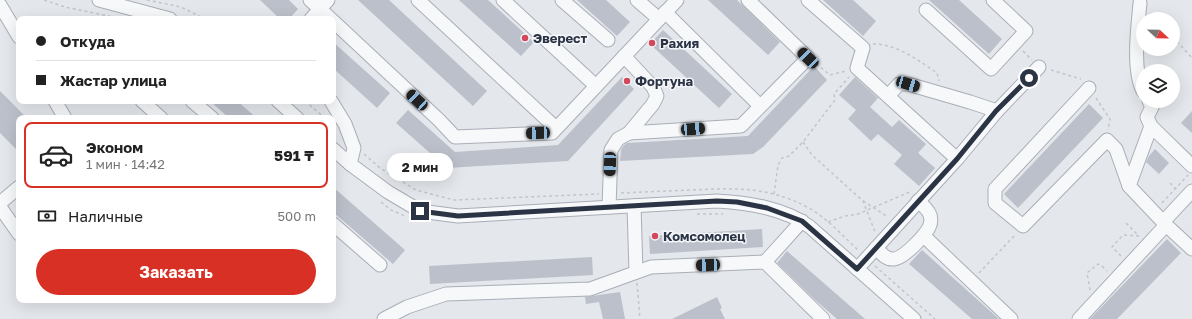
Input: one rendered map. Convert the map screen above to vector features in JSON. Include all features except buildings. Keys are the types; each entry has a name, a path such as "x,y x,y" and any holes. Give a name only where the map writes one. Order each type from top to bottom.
{"street":[{"path":"98,0 159,16"},
{"path":"418,0 556,128"},
{"path":"503,0 596,86"},
{"path":"562,0 608,40"},
{"path":"637,0 662,16 760,106"},
{"path":"336,24 455,137 552,133 677,0"},
{"path":"629,133 741,126 808,58 748,0"},
{"path":"808,0 863,48 857,68 957,159"},
{"path":"926,10 991,69 1026,31 992,0"},
{"path":"312,16 319,3 329,16"},
{"path":"1138,64 1140,3"},
{"path":"0,5 16,32"},
{"path":"609,207 611,150 618,139 629,133 653,104 657,96 653,87 624,56"},
{"path":"857,269 899,222 915,196 957,159 996,111 1039,67"},
{"path":"888,96 899,84 908,84 996,111"},
{"path":"1089,88 994,189 995,203 1023,226 1107,140 1116,149 1129,186 1192,249"},
{"path":"57,104 63,115"},
{"path":"145,104 158,115"},
{"path":"196,104 208,115"},
{"path":"281,104 294,115"},
{"path":"334,104 346,124 354,148 350,164"},
{"path":"1152,108 1147,117 1151,126 1192,166"},
{"path":"1129,186 1151,126"},
{"path":"336,152 388,192 420,211 458,216 717,201 737,202 775,210 802,221 914,319"},
{"path":"0,203 16,190"},
{"path":"1079,319 1192,191"},
{"path":"877,246 885,257 894,259 904,254 930,225 930,216 915,196"},
{"path":"634,206 636,272"},
{"path":"0,207 16,230"},
{"path":"384,319 407,307 446,294 590,289 651,267 765,262 802,221"},
{"path":"336,227 380,265"},
{"path":"928,240 1011,319"},
{"path":"765,262 823,319"}],"path":[{"path":"44,0 65,7 108,16"},
{"path":"147,0 181,7 199,16"},
{"path":"1015,43 1039,67"},
{"path":"863,48 872,44 884,44 912,56 937,73 940,82 939,93"},
{"path":"1180,45 1192,58"},
{"path":"808,58 830,75 857,68"},
{"path":"774,194 778,165 782,158 789,156 803,142 835,100 834,94 857,68"},
{"path":"309,104 321,115"},
{"path":"803,142 812,155 863,201 874,207 885,216 899,222"},
{"path":"1154,212 1192,171"},
{"path":"828,222 845,216 858,214 874,207 915,196"},
{"path":"379,200 390,210 410,218"},
{"path":"863,201 877,246"},
{"path":"697,214 728,214"},
{"path":"1121,256 1112,247 1124,235 1139,236 1126,223"},
{"path":"971,281 1023,226"},
{"path":"1093,304 1087,274 1098,264 1107,271"},
{"path":"636,272 640,319"}],"place":[{"name":"Эверест","path":"525,38"},
{"name":"Рахия","path":"652,43"},
{"name":"Фортуна","path":"627,81"},
{"name":"Комсомолец","path":"655,236"}],"route":[{"path":"420,211 458,216 717,201 737,202 775,210 802,221 857,269 957,159 996,111 1029,78"}]}
